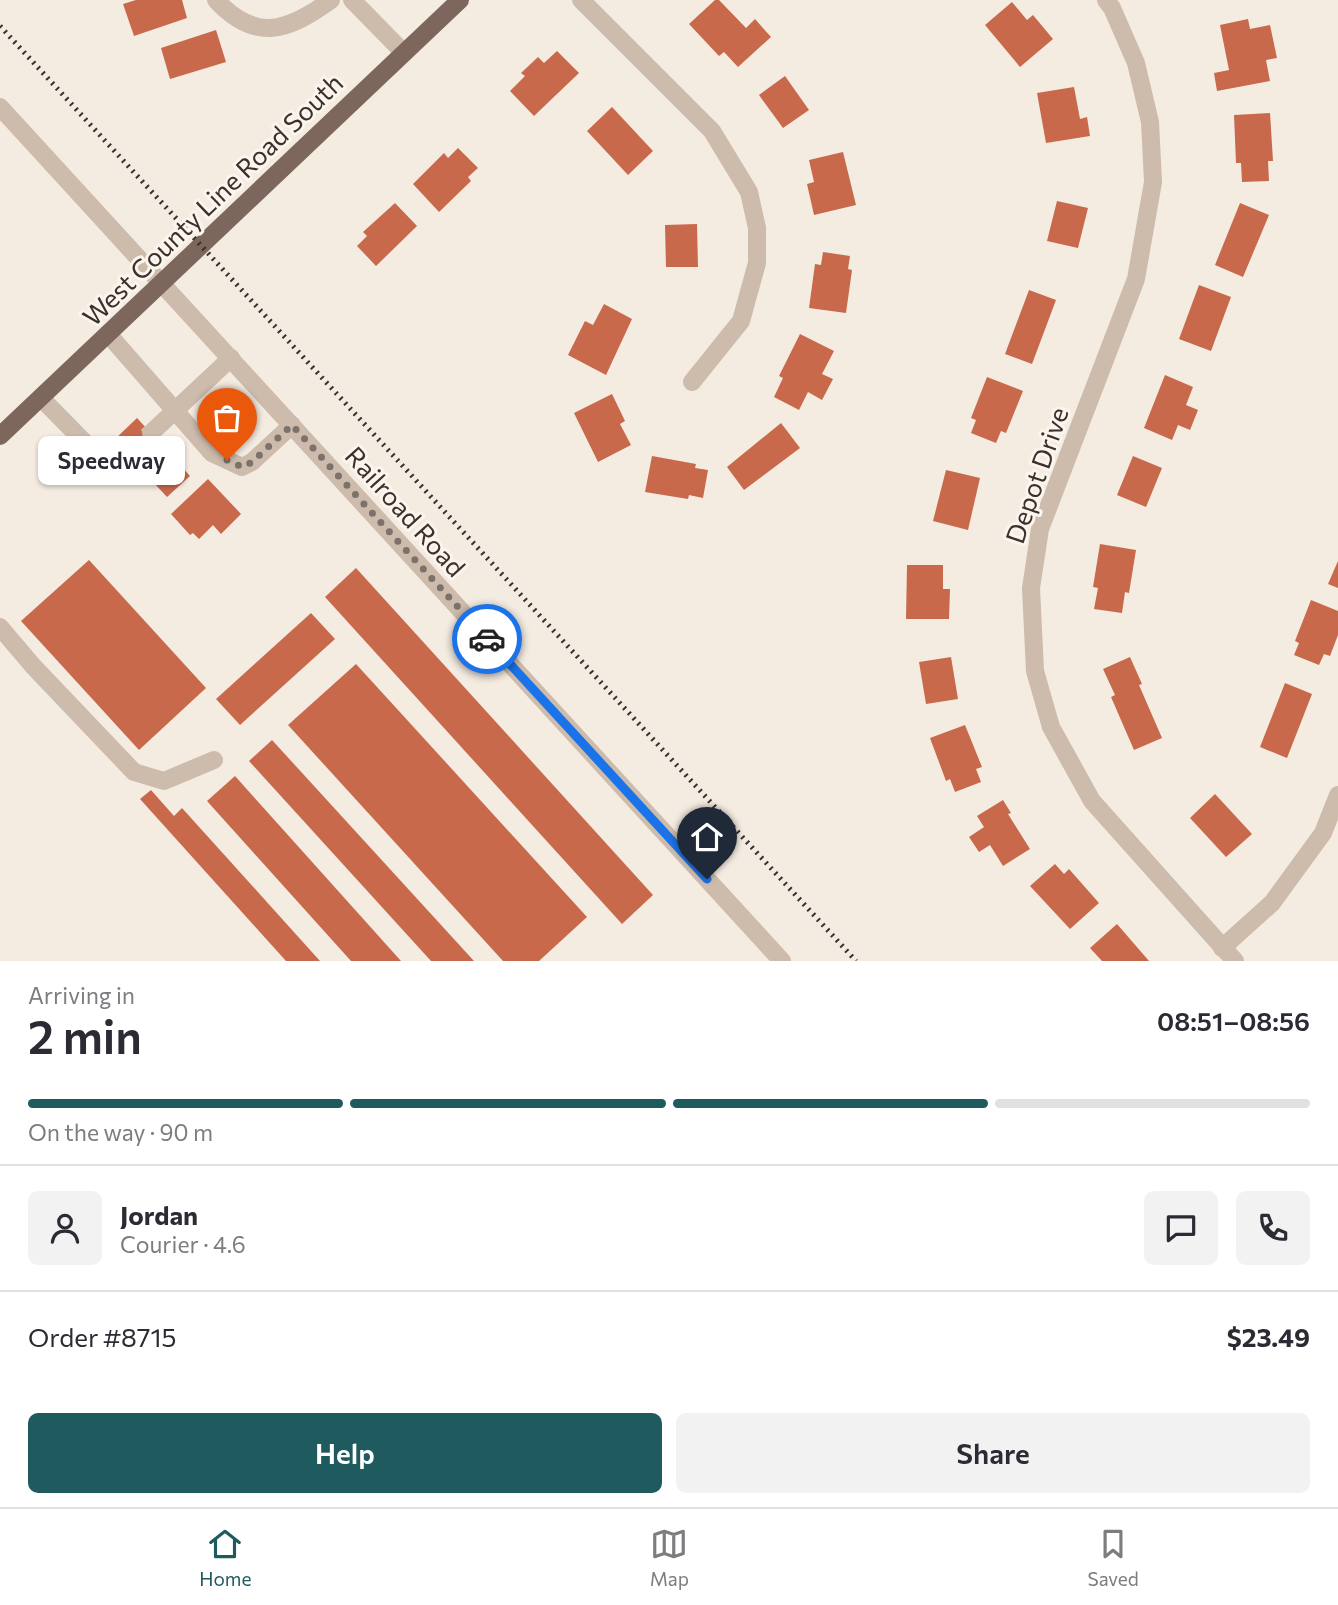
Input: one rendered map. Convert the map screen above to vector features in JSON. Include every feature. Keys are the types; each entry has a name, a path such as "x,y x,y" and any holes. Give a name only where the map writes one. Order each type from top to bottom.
{"main road":[{"name":"West County Line Road South","path":"0,436 460,0"}],"street":[{"path":"216,0 227,12 246,25 267,29 289,26 331,0"},
{"path":"352,0 404,52"},
{"path":"581,0 712,131 749,192 757,228 757,263 741,321 692,382"},
{"name":"Depot Drive","path":"1105,0 1112,8 1136,63 1150,122 1153,183 1136,279 1040,529 1031,588 1035,671 1051,727 1091,801 1228,954"},
{"name":"Railroad Road","path":"0,107 782,961"},
{"path":"108,334 212,453 242,467 252,462 292,425"},
{"path":"151,433 231,358"},
{"path":"41,398 101,459 127,455"},
{"path":"0,627 33,666 134,772 164,781 214,760"},
{"path":"1228,954 1272,903 1322,833 1338,794"}],"building":[{"path":"136,0 182,0 187,18 134,36 123,4"},
{"path":"715,0 719,0 746,28 755,19 771,37 738,67 724,52 719,56 689,24"},
{"path":"1012,2 1027,20 1033,15 1053,39 1020,67 985,25"},
{"path":"1248,19 1250,29 1270,25 1277,58 1266,60 1270,81 1217,91 1214,73 1229,70 1220,25"},
{"path":"216,30 226,62 170,79 161,48"},
{"path":"557,51 579,73 534,116 510,91 525,76 521,73 538,57 544,63"},
{"path":"785,76 809,110 783,128 759,95"},
{"path":"1074,87 1080,119 1087,117 1090,136 1046,143 1037,93"},
{"path":"612,107 653,151 628,175 587,131"},
{"path":"1270,113 1273,161 1268,161 1269,181 1242,182 1241,163 1236,163 1234,115"},
{"path":"458,148 478,168 468,177 471,181 439,212 413,184 444,153 448,158"},
{"path":"843,152 856,205 814,215 807,184 814,182 809,160"},
{"path":"1057,201 1088,208 1078,248 1047,241"},
{"path":"395,203 417,226 376,266 357,246 367,236 363,232"},
{"path":"1240,203 1269,215 1243,277 1215,265"},
{"path":"697,224 698,267 666,267 665,225"},
{"path":"823,252 850,256 848,269 852,270 846,313 809,308 815,264 821,265"},
{"path":"1199,285 1231,297 1211,351 1179,339"},
{"path":"1029,290 1056,300 1032,364 1005,354"},
{"path":"604,304 632,319 606,375 568,355 585,321 593,325"},
{"path":"800,334 834,351 822,374 833,379 822,400 808,392 799,410 774,397 783,378 779,376"},
{"path":"1165,375 1193,387 1186,405 1198,410 1190,430 1178,425 1172,440 1144,428"},
{"path":"987,377 1023,391 1006,433 1001,431 996,443 971,433 976,420 971,418"},
{"path":"612,394 625,421 620,424 631,445 598,462 574,413"},
{"path":"137,418 190,476 167,497 114,440"},
{"path":"781,423 800,448 744,490 727,467"},
{"path":"652,456 696,464 695,468 708,470 703,498 689,495 688,499 645,492"},
{"path":"1133,456 1162,468 1146,507 1117,495"},
{"path":"946,470 980,478 968,530 933,521"},
{"path":"208,479 241,514 221,534 213,525 199,539 193,533 190,535 171,514"},
{"path":"1100,544 1136,550 1129,593 1125,592 1122,613 1094,609 1098,588 1093,587"},
{"path":"89,560 206,688 139,750 21,621"},
{"path":"1338,561 1338,588 1328,584"},
{"path":"907,565 943,565 943,589 950,589 949,619 906,619"},
{"path":"356,568 653,895 622,924 325,597"},
{"path":"1311,600 1338,611 1338,635 1330,656 1324,654 1319,665 1294,655 1299,643 1295,641"},
{"path":"311,613 335,639 240,725 216,699"},
{"path":"951,657 958,699 926,704 919,662"},
{"path":"1130,657 1162,738 1134,750 1111,697 1115,695 1103,669"},
{"path":"356,664 587,917 539,961 503,961 288,725"},
{"path":"1285,683 1312,694 1287,758 1260,747"},
{"path":"965,725 982,767 976,769 981,782 955,792 950,779 946,781 930,738"},
{"path":"272,740 474,961 431,961 249,761"},
{"path":"235,776 401,961 351,961 207,801"},
{"path":"151,790 174,816 182,808 320,961 286,961 140,799"},
{"path":"1215,794 1252,834 1226,857 1190,818"},
{"path":"1003,800 1011,813 1008,814 1030,849 1003,866 990,845 979,852 969,837 984,827 977,816"},
{"path":"1055,864 1064,874 1069,869 1099,903 1070,929 1030,886"},
{"path":"1117,924 1149,961 1102,961 1090,948"}],"tunnel":[{"path":"127,455 151,433"}],"railway":[{"path":"0,26 856,961"}],"way so far":[{"path":"227,460 242,467 252,462 292,425 487,639"}],"place":[{"name":"Speedway","path":"227,460"}],"route":[{"path":"487,639 707,879"}]}
